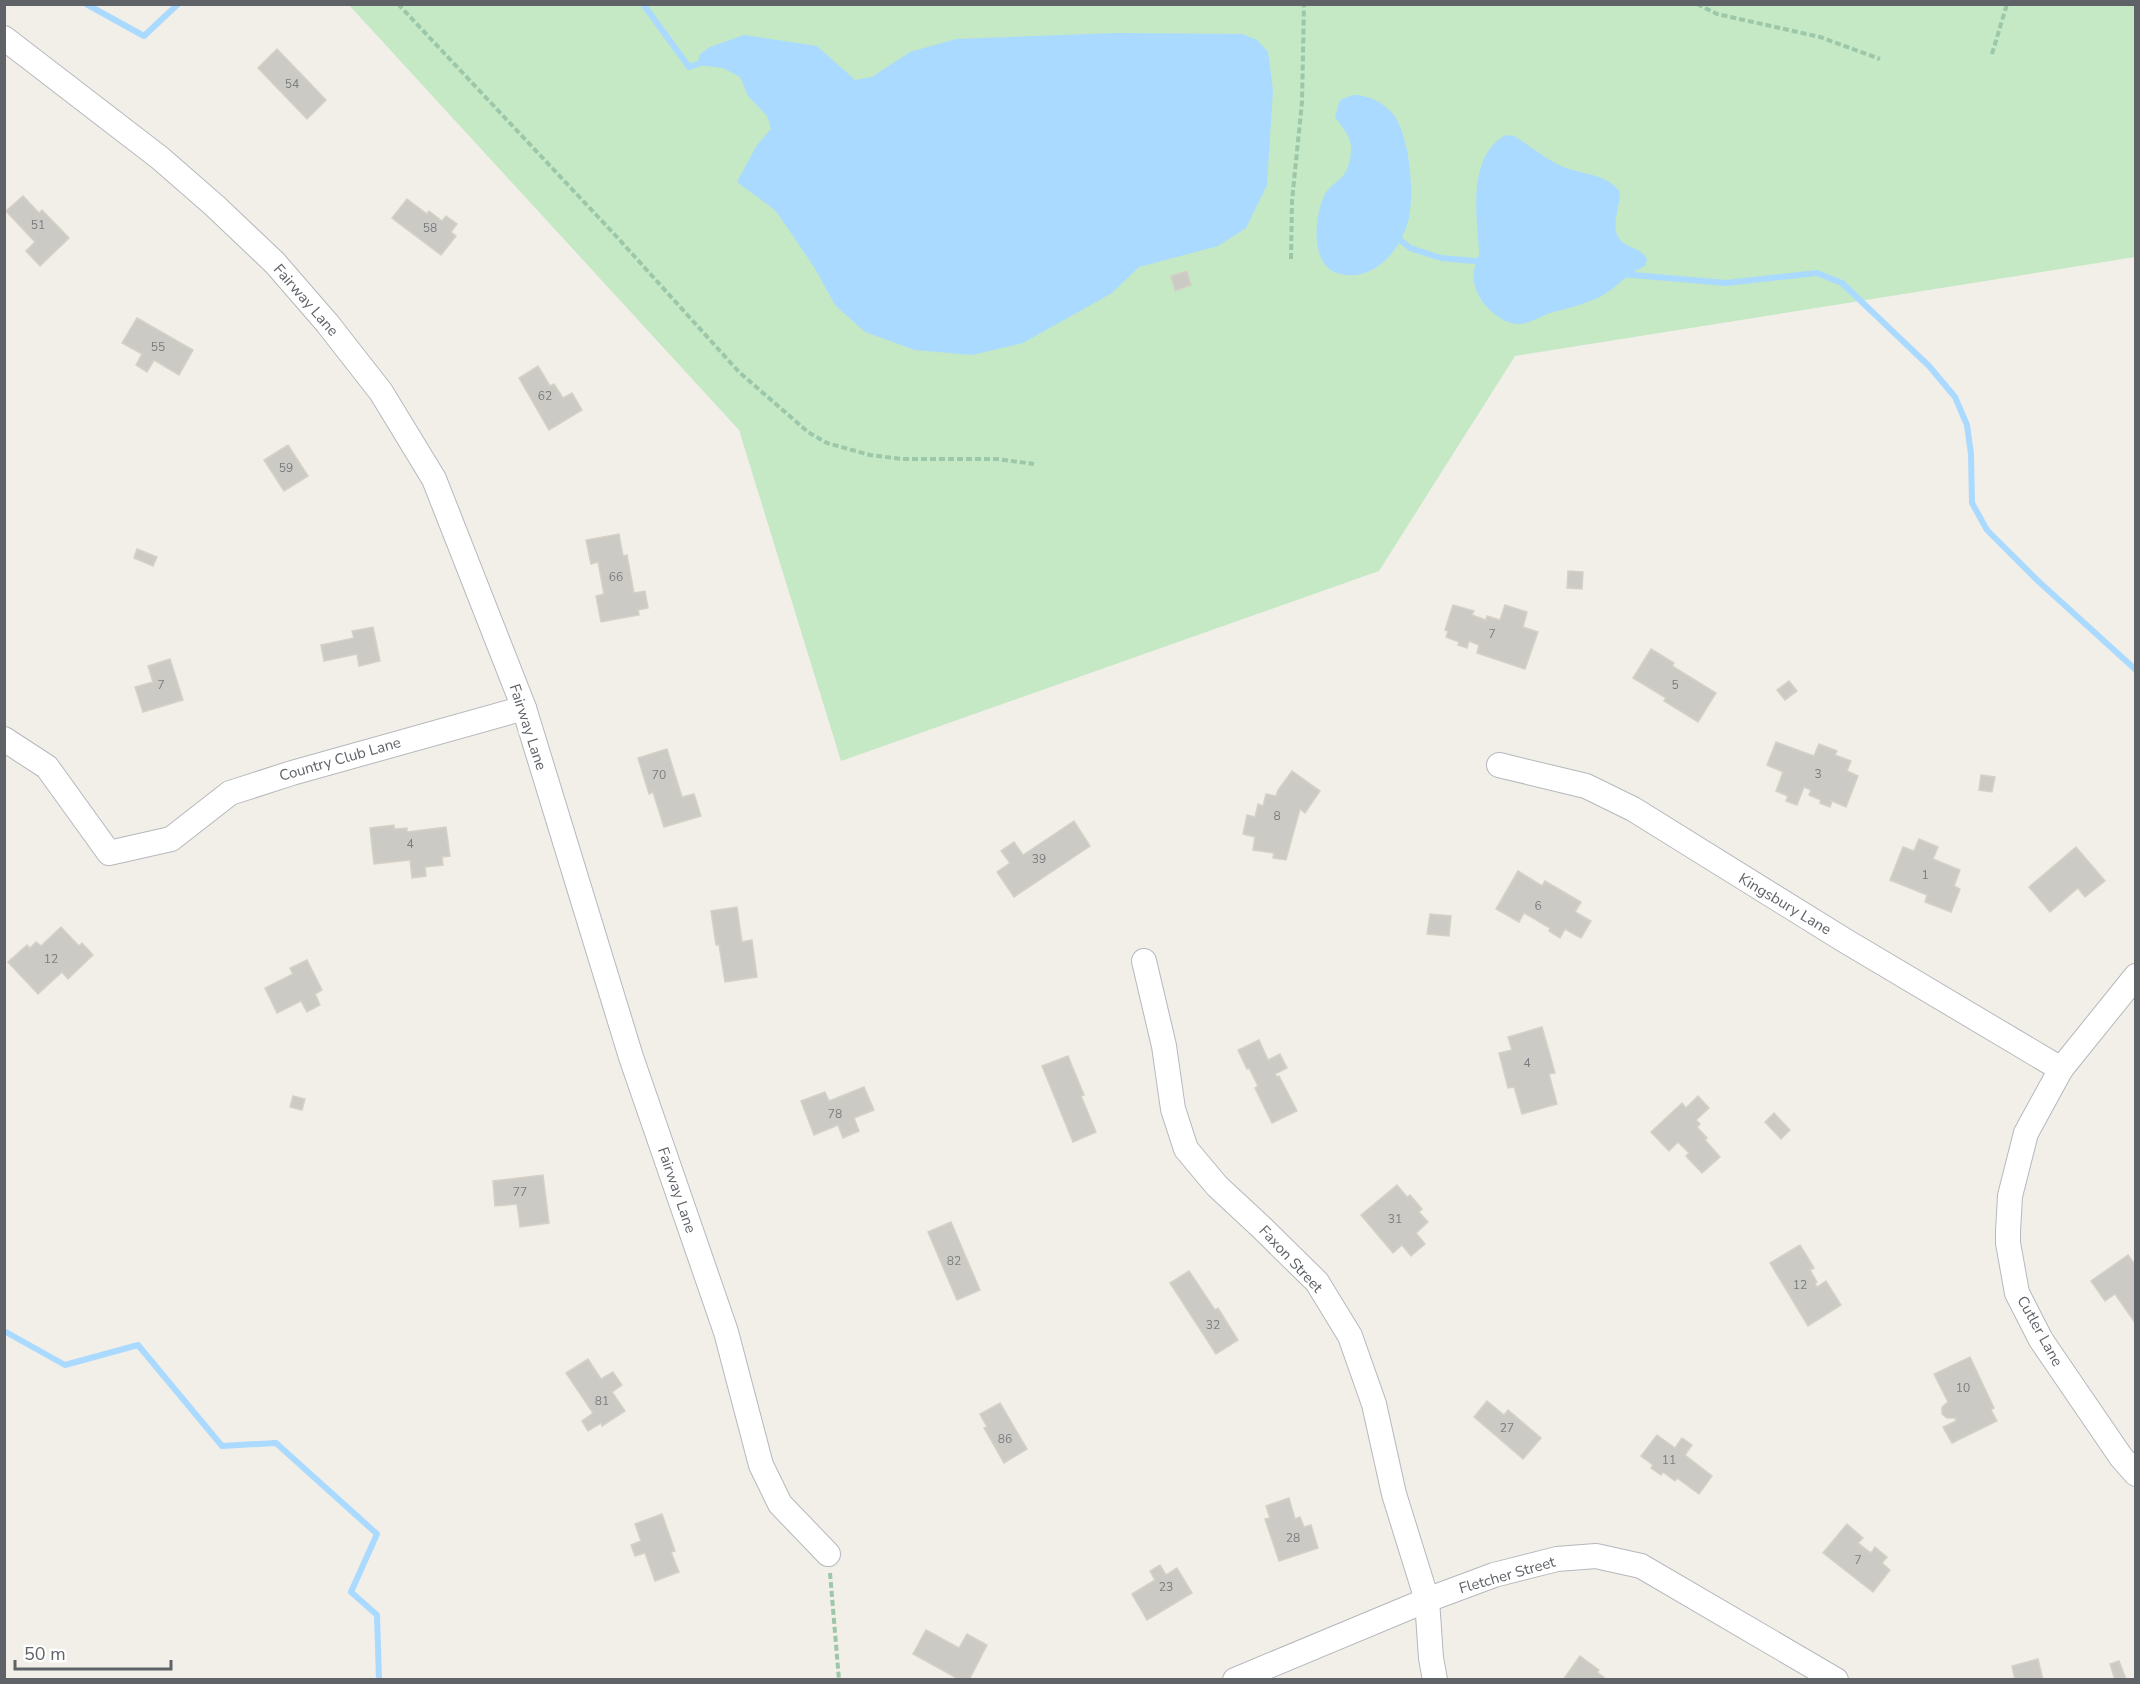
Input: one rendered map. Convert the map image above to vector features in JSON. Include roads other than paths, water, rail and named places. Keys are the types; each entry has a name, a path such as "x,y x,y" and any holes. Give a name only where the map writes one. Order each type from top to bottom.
{"street":[{"name":"Fairway Lane","path":"4,38 159,158 275,263 327,323 381,392 434,479 524,708 631,1057 726,1332 761,1465 780,1504 828,1554"},
{"name":"Country Club Lane","path":"4,739 47,767 109,853 171,839 230,793 292,772 524,708"},
{"name":"Kingsbury Lane","path":"1499,765 1586,786 1633,809 2061,1069"},
{"name":"Faxon Street","path":"1144,961 1164,1047 1173,1109 1186,1149 1217,1186 1317,1282 1350,1336 1374,1404 1394,1494 1426,1600 1435,1680"},
{"name":"Cutler Lane","path":"2136,976 2061,1069 2026,1133 2010,1196 2008,1243 2017,1293 2041,1341 2121,1458 2136,1474"},
{"name":"Fletcher Street","path":"1235,1680 1426,1600 1494,1575 1557,1559 1596,1556 1641,1566 1836,1680"}],"water":[{"path":"1115,33 1242,34 1257,40 1268,52 1273,90 1267,185 1246,228 1218,246 1139,267 1112,293 1023,343 972,355 915,350 865,332 835,305 814,267 776,211 737,182 757,145 771,129 767,116 748,96 740,77 723,68 697,65 700,54 710,47 744,35 817,46 855,80 872,77 910,52 956,39"},
{"path":"1353,95 1364,96 1380,103 1393,114 1399,124 1410,168 1411,200 1407,225 1390,255 1373,269 1363,274 1352,275 1340,274 1323,262 1317,240 1317,227 1318,215 1325,194 1346,172 1349,165 1350,140 1335,117 1340,100"},
{"path":"1506,135 1514,136 1565,168 1599,177 1614,186 1620,192 1616,222 1617,235 1621,241 1643,254 1647,259 1645,266 1596,298 1547,314 1528,323 1512,323 1494,314 1480,298 1474,280 1479,252 1477,186 1485,156 1494,144"}],"waterway":[{"path":"86,4 144,36 178,4"},
{"path":"643,4 689,67 703,62"},
{"path":"1394,235 1410,248 1441,258 1486,262"},
{"path":"1621,274 1726,283 1817,273 1842,283 1929,366 1955,397 1967,425 1971,454 1972,503 1987,530 2037,580 2136,670"},
{"path":"4,1331 65,1365 138,1345 222,1446 276,1443 377,1534 351,1592 377,1615 379,1680"}]}
